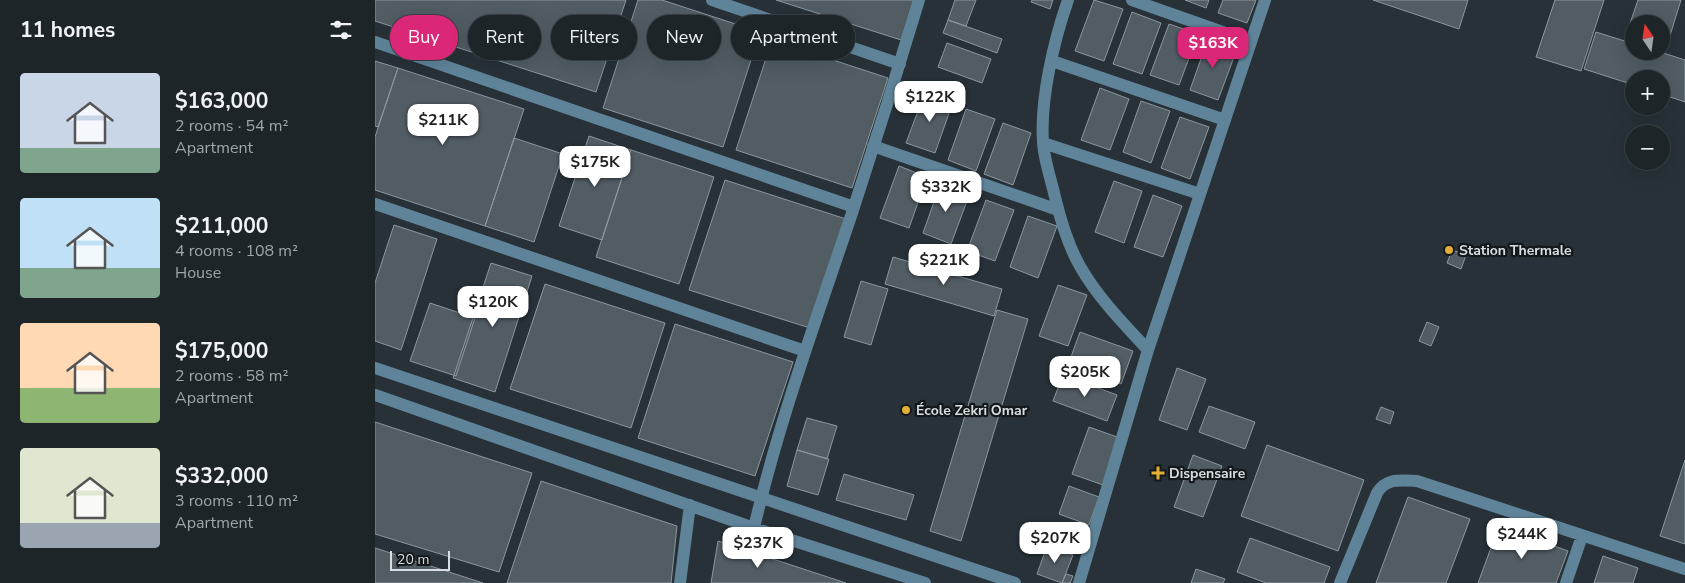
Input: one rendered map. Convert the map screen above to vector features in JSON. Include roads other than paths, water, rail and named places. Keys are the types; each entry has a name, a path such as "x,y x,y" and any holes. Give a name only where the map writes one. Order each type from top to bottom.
{"street":[{"path":"712,0 900,64"},
{"path":"754,528 761,498 805,351 854,207 919,0"},
{"path":"1068,0 1052,61 1043,123 1043,143 1058,210 1068,242 1081,269 1104,302 1148,350"},
{"path":"1131,0 1251,42"},
{"path":"1079,583 1148,350 1265,0"},
{"path":"375,42 854,207"},
{"path":"1052,61 1225,120"},
{"path":"1043,143 1200,194"},
{"path":"873,146 1058,210"},
{"path":"375,204 805,351"},
{"path":"375,368 1015,583"},
{"path":"375,395 754,528 925,583"},
{"path":"1340,583 1377,493 1386,483 1394,480 1417,481 1685,569"},
{"path":"680,583 690,505"},
{"path":"1566,583 1583,536"}],"place":[{"name":"Station Thermale","path":"1449,250"},
{"name":"École Zekri Omar","path":"906,410"},
{"name":"Dispensaire","path":"1158,473"}]}
